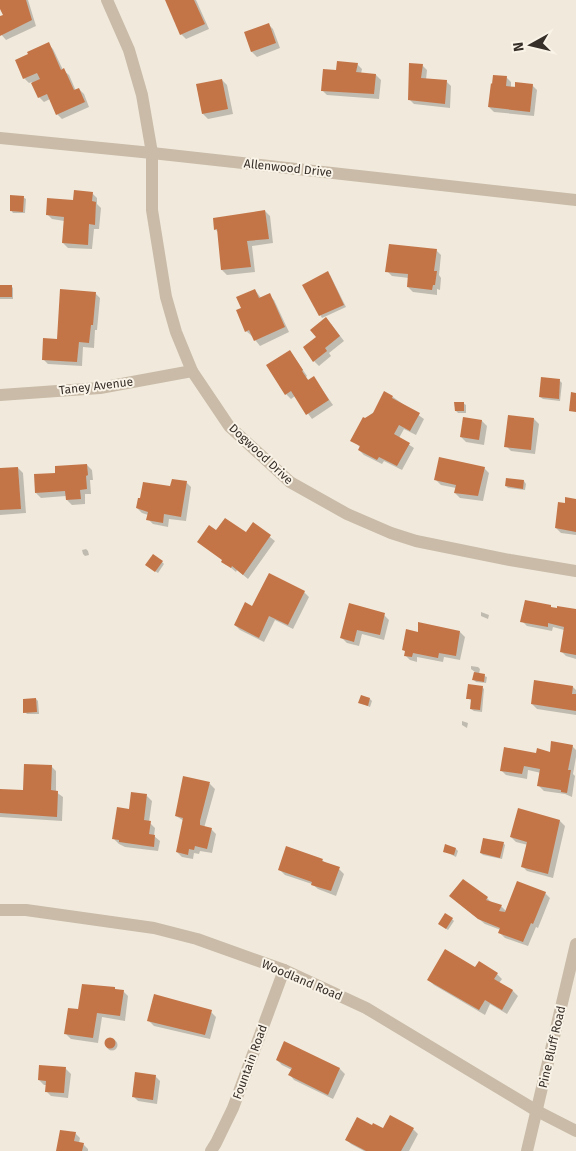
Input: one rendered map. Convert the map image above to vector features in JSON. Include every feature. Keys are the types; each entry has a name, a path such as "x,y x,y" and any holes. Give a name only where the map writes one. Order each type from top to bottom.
{"street":[{"name":"Dogwood Drive","path":"107,0 129,50 142,95 152,153 152,210 163,280 176,332 192,371 230,426 290,482 347,514 390,533 416,541 576,571"},
{"name":"Allenwood Drive","path":"0,138 576,200"},
{"name":"Taney Avenue","path":"0,394 100,388 192,371"},
{"name":"Woodland Road","path":"0,910 26,910 154,928 197,939 284,970 366,1008 537,1111 576,1131"},
{"name":"Pine Bluff Road","path":"527,1151 576,944"},
{"name":"Fountain Road","path":"211,1151 233,1108 284,970"}],"building":[{"path":"0,0 26,0 32,20 0,36 0,16 3,15 0,9"},
{"path":"165,0 194,0 205,24 180,35"},
{"path":"269,23 276,43 251,52 244,32"},
{"path":"49,42 61,70 64,68 74,90 79,88 85,102 56,115 47,94 38,98 31,83 40,79 37,73 23,79 15,60"},
{"path":"337,61 358,63 356,72 376,74 374,94 321,91 323,69 336,70"},
{"path":"409,63 423,64 421,78 447,80 445,104 408,100"},
{"path":"493,75 507,76 506,86 515,87 515,82 533,84 530,112 488,107"},
{"path":"222,79 228,109 202,114 196,84"},
{"path":"74,190 93,192 92,201 96,202 95,225 89,224 88,245 62,243 64,217 46,215 47,198 73,200"},
{"path":"10,195 24,196 23,212 10,211"},
{"path":"265,210 269,239 247,241 251,267 221,270 217,229 214,230 213,218"},
{"path":"389,244 437,249 434,271 437,271 435,285 433,285 432,290 407,287 408,274 385,272"},
{"path":"328,271 344,305 319,316 302,285"},
{"path":"0,285 12,285 12,297 0,297"},
{"path":"60,289 96,292 93,325 91,325 89,343 79,342 77,362 42,360 43,338 57,339"},
{"path":"255,289 259,298 270,293 285,327 254,341 249,330 245,332 236,310 241,308 236,297"},
{"path":"326,317 340,336 325,348 327,351 313,362 303,347 316,337 310,330"},
{"path":"290,350 308,380 314,376 329,400 306,415 291,391 285,395 266,365"},
{"path":"541,377 560,379 559,399 539,397"},
{"path":"384,391 393,396 392,398 420,413 410,431 399,425 394,434 410,443 397,466 379,457 377,460 358,450 360,446 350,441 363,417 365,418 373,413"},
{"path":"571,392 576,393 576,412 569,411"},
{"path":"454,402 464,402 464,411 455,411"},
{"path":"508,415 534,418 531,450 504,447"},
{"path":"463,417 482,420 479,440 460,437"},
{"path":"439,457 485,467 478,496 454,493 456,485 434,480"},
{"path":"87,464 87,489 80,490 81,499 66,500 65,491 35,493 34,474 55,473 55,466"},
{"path":"18,467 21,509 0,510 0,468"},
{"path":"506,478 524,480 523,489 505,486"},
{"path":"172,479 187,481 181,517 164,514 163,523 146,520 148,512 136,508 143,482 170,486"},
{"path":"565,497 576,499 576,532 555,528 558,502 565,503"},
{"path":"225,518 246,532 253,522 271,535 243,575 232,566 231,568 221,562 222,560 197,542 209,525 216,530"},
{"path":"153,554 163,561 155,572 145,565"},
{"path":"269,573 305,591 288,625 269,616 259,638 234,625 245,602 252,606"},
{"path":"525,600 551,605 551,607 576,609 576,655 560,652 564,627 548,623 548,627 520,622"},
{"path":"349,603 385,613 380,635 357,630 354,642 340,638"},
{"path":"418,622 460,631 456,656 439,653 438,658 413,653 412,657 404,656 405,651 402,650 406,629 418,632"},
{"path":"474,672 485,674 484,682 472,680"},
{"path":"534,680 573,686 572,694 576,694 576,711 531,704"},
{"path":"468,684 483,686 480,710 470,709 471,699 466,699"},
{"path":"361,695 370,698 368,706 358,703"},
{"path":"36,698 37,712 23,713 23,699"},
{"path":"551,741 573,745 568,770 571,770 567,793 561,792 561,790 537,786 540,769 524,766 522,774 500,771 504,747 536,753 537,748 550,752"},
{"path":"24,764 52,765 51,790 58,791 57,817 0,813 0,789 23,790"},
{"path":"183,776 210,782 200,821 200,825 212,828 207,849 195,846 194,850 189,849 188,855 176,852 183,818 175,816"},
{"path":"131,792 147,794 144,820 151,821 149,834 155,835 154,847 119,842 119,840 112,839 117,807 129,809"},
{"path":"518,808 560,820 548,874 521,867 527,842 510,837"},
{"path":"483,838 504,842 500,858 480,853"},
{"path":"445,844 456,848 454,855 443,852"},
{"path":"286,846 340,867 331,891 311,885 312,882 278,870"},
{"path":"463,879 488,897 486,900 502,905 499,911 505,912 517,881 546,892 533,924 531,923 523,942 498,933 500,928 478,919 449,896"},
{"path":"445,913 453,918 446,929 438,924"},
{"path":"445,949 475,967 479,961 498,973 494,979 513,990 502,1010 485,1000 479,1010 427,980"},
{"path":"82,984 115,987 115,989 124,990 120,1016 97,1013 93,1038 64,1034 68,1008 78,1009"},
{"path":"154,994 212,1010 205,1035 147,1021"},
{"path":"110,1037 116,1043 110,1049 104,1043"},
{"path":"284,1041 340,1068 328,1095 288,1075 292,1068 276,1060"},
{"path":"39,1065 66,1067 64,1093 45,1092 46,1081 38,1080"},
{"path":"135,1072 156,1075 153,1100 132,1097"},
{"path":"390,1115 414,1128 401,1151 366,1151 345,1140 357,1117 372,1125 373,1123 383,1128"},
{"path":"60,1130 76,1132 74,1141 84,1143 82,1151 56,1151"}]}
